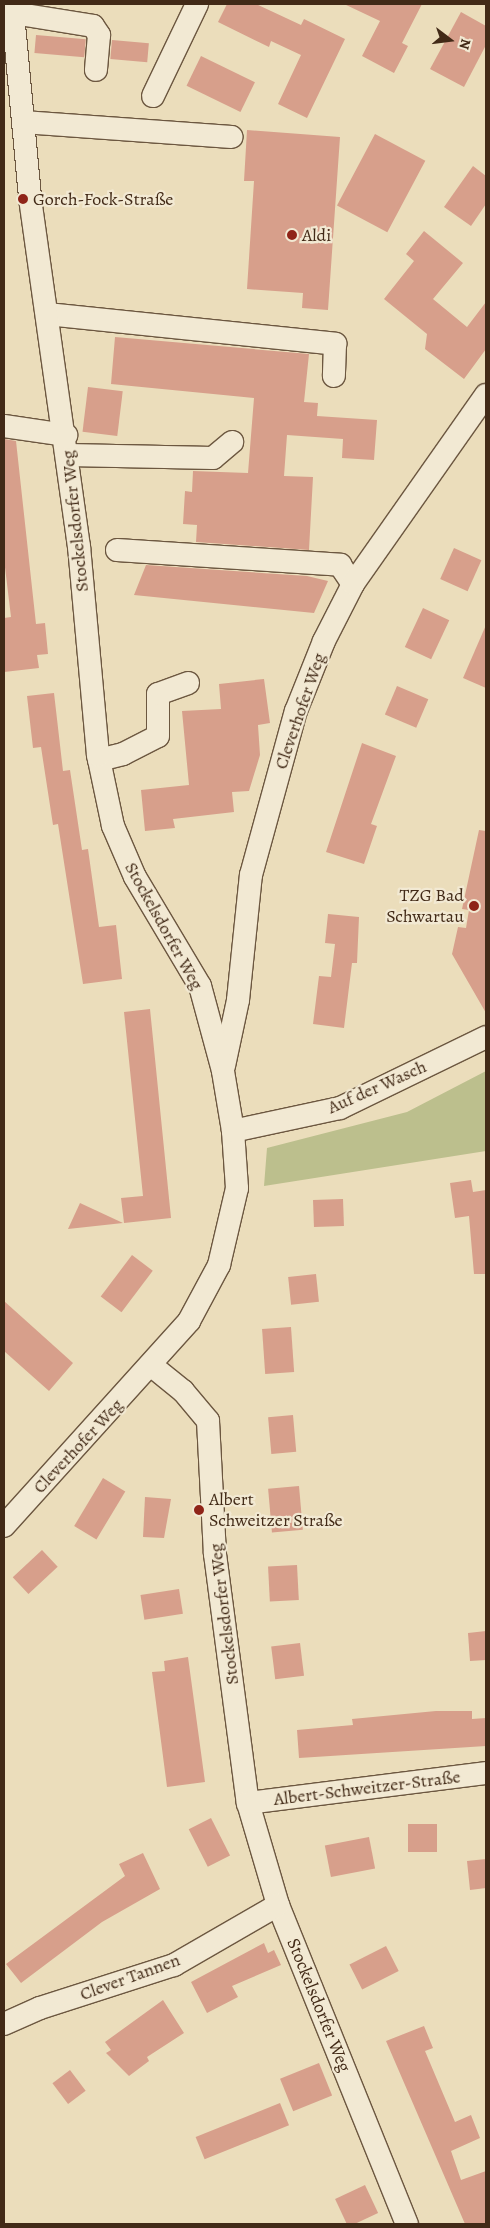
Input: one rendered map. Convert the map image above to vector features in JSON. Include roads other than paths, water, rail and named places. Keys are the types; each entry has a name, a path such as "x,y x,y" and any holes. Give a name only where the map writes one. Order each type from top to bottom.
{"street":[{"path":"153,96 197,4"},
{"path":"12,8 93,26 99,35 96,70"},
{"name":"Stockelsdorfer Weg","path":"12,8 23,122 47,314 67,445 99,760 113,826 135,877 200,986 223,1071 233,1131 236,1188 220,1264 189,1322 152,1366 183,1391 208,1421 215,1554 248,1803 278,1905 407,2224"},
{"path":"23,122 231,138"},
{"path":"47,314 335,344 334,376"},
{"name":"Cleverhofer Weg","path":"223,1071 238,1000 251,875 296,711 324,641 353,584 486,395"},
{"path":"4,426 67,445 213,458 232,442"},
{"path":"117,550 340,565 353,584"},
{"path":"99,760 123,754 158,736 158,694 188,683"},
{"name":"Auf der Wasch","path":"233,1131 340,1108 486,1037"},
{"name":"Cleverhofer Weg","path":"4,1526 152,1366"},
{"name":"Albert-Schweitzer-Straße","path":"248,1803 486,1773"},
{"name":"Clever Tannen","path":"4,2024 40,2008 174,1965 278,1905"}],"place":[{"name":"Gorch-Fock-Straße","path":"23,199"},
{"name":"Aldi","path":"292,235"},
{"name":"TZG Bad Schwartau","path":"474,906"},
{"name":"Albert Schweitzer Straße","path":"199,1510"}]}
